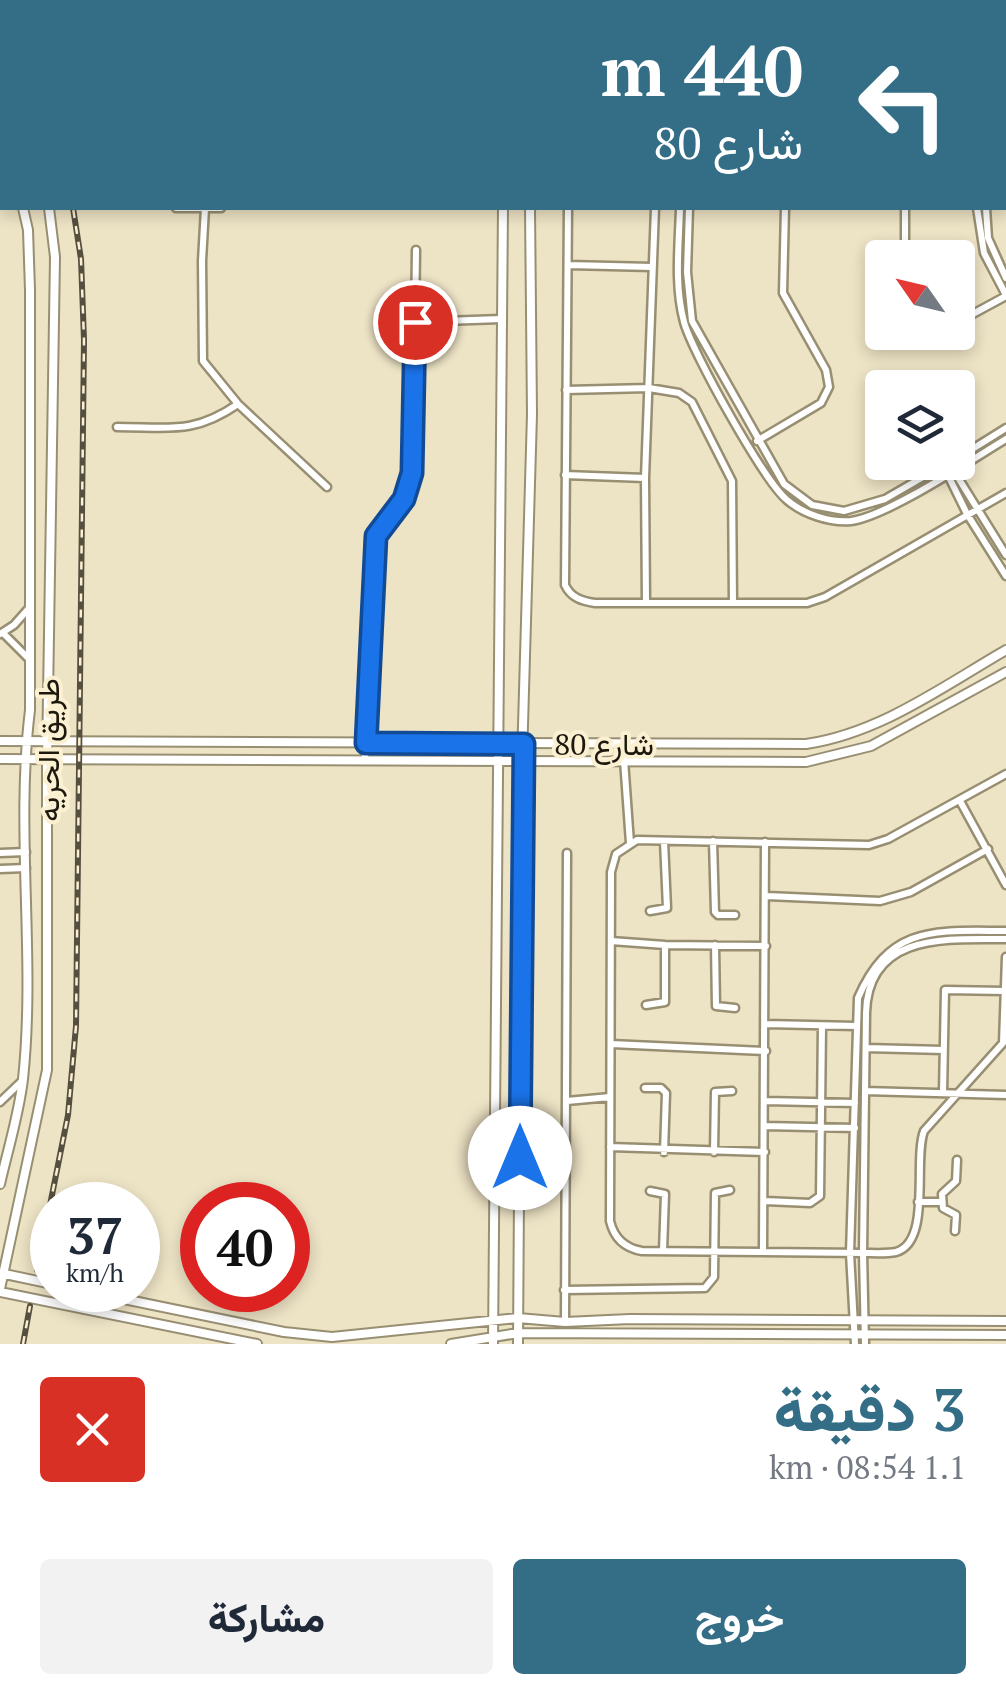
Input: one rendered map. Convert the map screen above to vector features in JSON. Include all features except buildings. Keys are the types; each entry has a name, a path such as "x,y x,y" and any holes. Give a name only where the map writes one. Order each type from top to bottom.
{"street":[{"name":"طريق الحريه","path":"0,1184 22,1081 25,760 30,710 30,290 23,210"},
{"name":"طريق الحريه","path":"0,1290 47,1070 46,760 55,257 49,210"},
{"path":"205,210 203,362 238,404 326,487"},
{"path":"493,1342 503,210"},
{"path":"518,1344 522,760 532,414 530,210"},
{"path":"568,210 568,590 583,601 816,601 1006,493"},
{"path":"646,602 645,478 655,210"},
{"path":"680,210 678,276 684,323 753,443 784,484 802,500 831,511 872,504 917,480"},
{"path":"689,210 688,295 692,322 772,486 788,501 815,515 849,521 873,514 938,480"},
{"path":"753,443 821,402 829,387 826,370 783,292 785,210"},
{"path":"905,210 905,240"},
{"path":"975,312 1006,295 984,253 977,210"},
{"path":"986,210 988,238 1006,278"},
{"path":"365,760 376,536 404,499 412,473 416,250"},
{"path":"568,265 652,267"},
{"path":"415,322 501,319"},
{"path":"566,390 649,388 679,392 692,402 730,472 734,490 732,603"},
{"path":"117,428 194,428 238,404"},
{"path":"975,447 1006,428"},
{"path":"975,458 1006,439"},
{"path":"566,475 645,478"},
{"path":"954,480 967,514 1006,576"},
{"path":"956,480 1006,555"},
{"path":"29,659 2,634 30,606"},
{"name":"شارع 80","path":"0,741 826,741 866,729 1006,650"},
{"name":"شارع 80","path":"0,759 769,762 828,758 871,746 1006,672"},
{"path":"309,760 310,743"},
{"path":"769,762 770,744"},
{"path":"624,760 630,842"},
{"path":"1006,774 879,843 664,840 630,842 622,848 612,863 610,1220 614,1233 635,1250 863,1253 893,1252 907,1246 916,1233 924,1131 1003,1043 1006,956"},
{"path":"960,802 1006,885"},
{"path":"650,911 667,908 664,840"},
{"path":"713,841 716,912 735,915"},
{"path":"763,1250 765,842"},
{"path":"766,896 880,901 911,892 988,849"},
{"path":"0,853 26,852"},
{"path":"12,853 13,869"},
{"path":"565,1322 567,854"},
{"path":"0,869 26,868"},
{"path":"855,1339 850,1253 858,998 877,962 904,940 940,931 1006,932"},
{"path":"866,1339 863,1253 869,991 880,970 898,953 918,943 938,939 1006,939"},
{"path":"611,941 766,946"},
{"path":"646,1005 664,1003 665,945"},
{"path":"716,946 716,1006 735,1008"},
{"path":"942,1093 945,990 1005,990"},
{"path":"766,1024 856,1026"},
{"path":"765,1201 805,1203 818,1199 821,1192 822,1026"},
{"path":"610,1044 766,1052"},
{"path":"866,1048 943,1050"},
{"path":"0,1102 22,1081"},
{"path":"646,1088 666,1092 664,1152"},
{"path":"714,1152 715,1092 732,1090"},
{"path":"865,1091 1006,1095"},
{"path":"568,1101 610,1098"},
{"path":"766,1100 856,1103"},
{"path":"765,1126 855,1128"},
{"path":"610,1148 765,1152"},
{"path":"956,1160 956,1181 944,1190 942,1202 943,1208 956,1215 956,1231"},
{"path":"564,1290 701,1289 712,1281 715,1193 730,1190"},
{"path":"650,1192 665,1194 663,1251"},
{"path":"918,1202 942,1202"},
{"path":"2,1274 30,1280"},
{"path":"0,1290 257,1344"},
{"path":"160,1306 284,1332 365,1339 518,1318 565,1322 630,1318 1006,1321"},
{"path":"451,1344 493,1342 518,1334 855,1339 1006,1334"}],"railway":[{"path":"55,1182 68,1115 76,1026 84,340 81,259 73,210"},
{"path":"23,1344 30,1306"}],"route":[{"path":"415,322 412,473 404,499 376,536 366,743 524,744 520,1158"}]}
